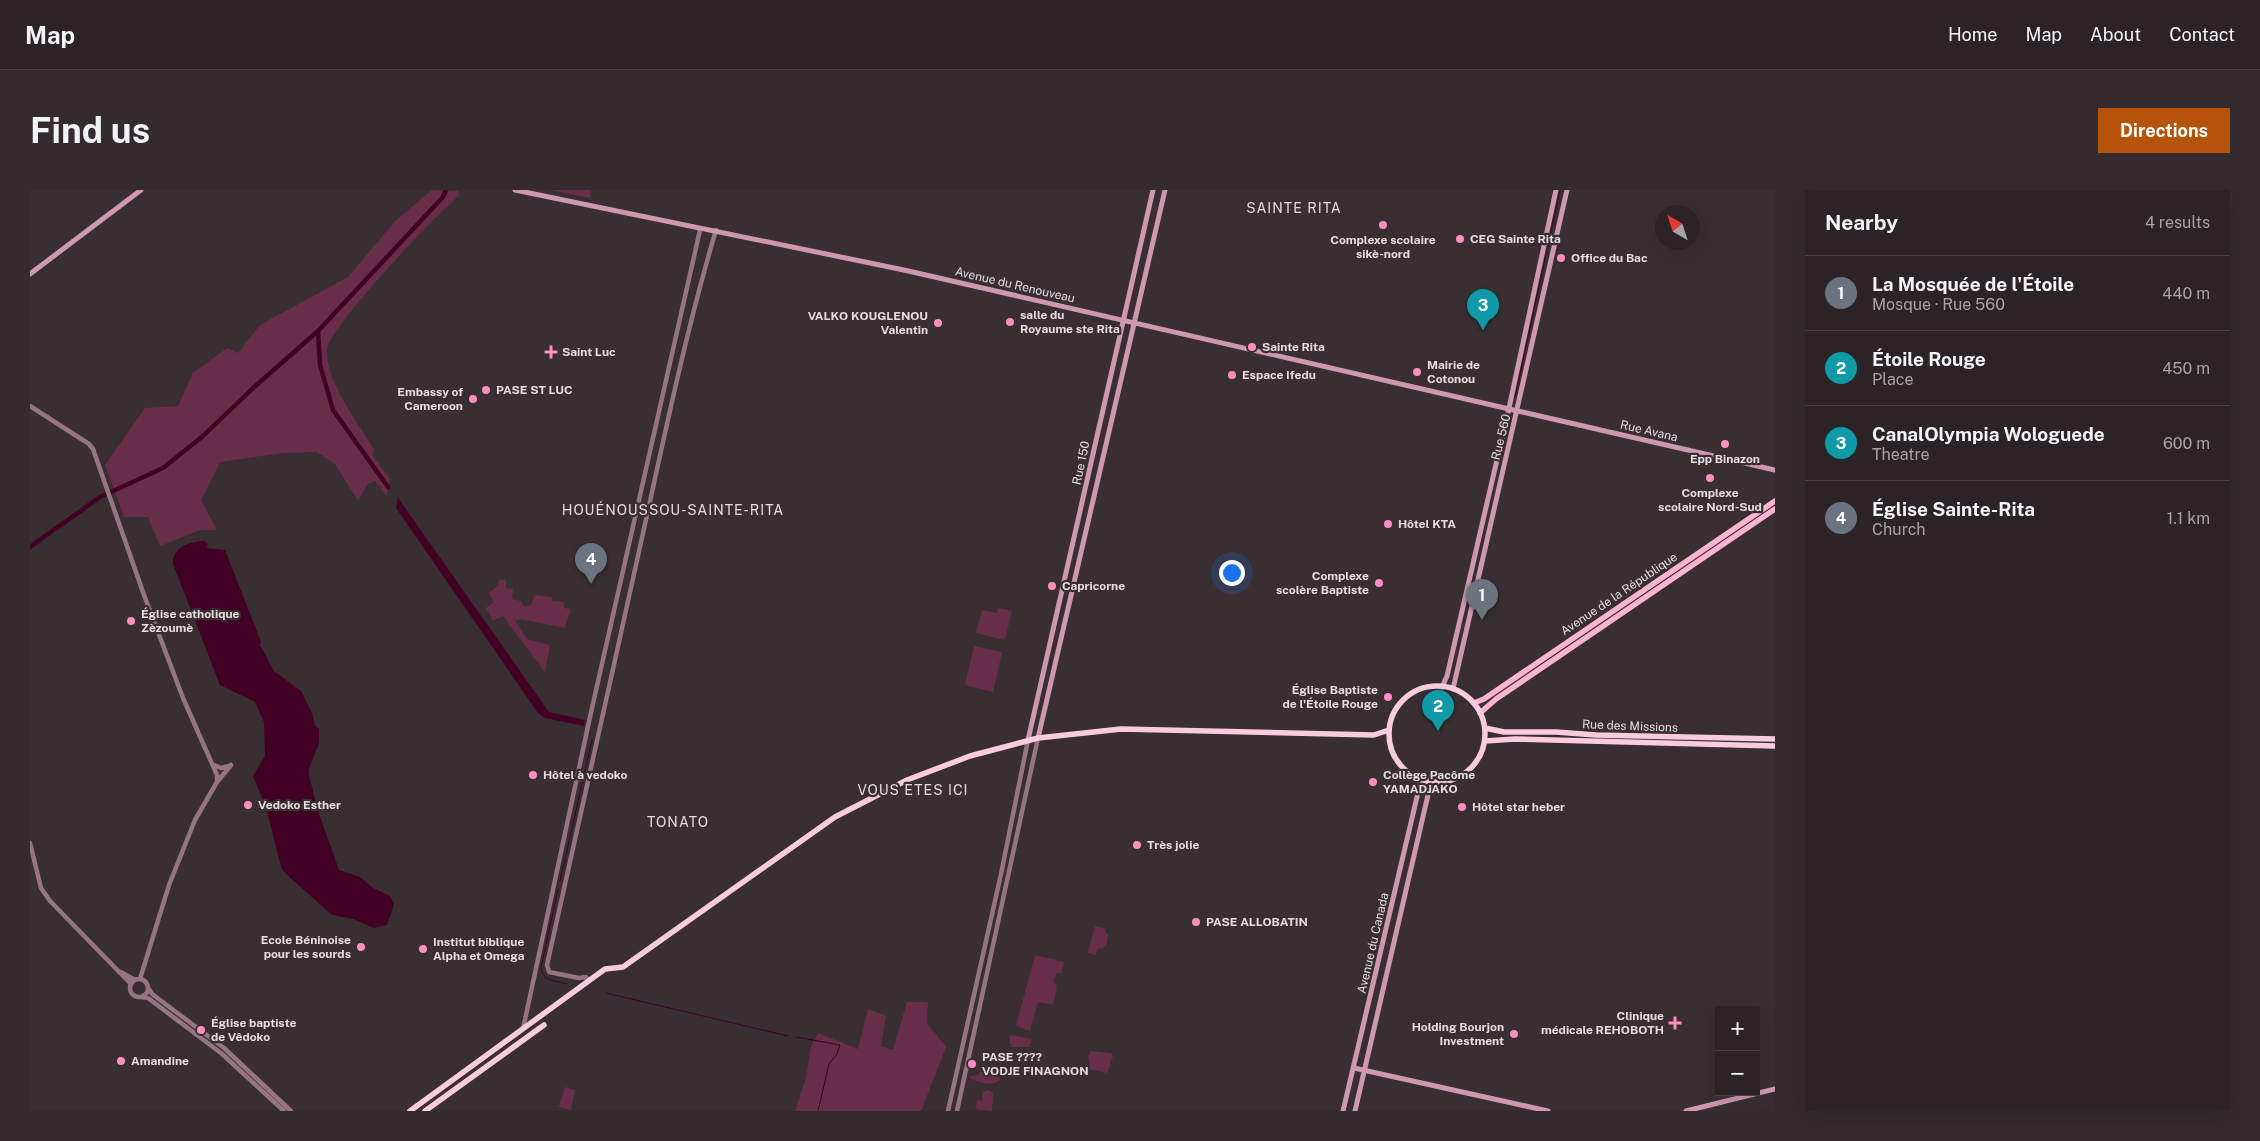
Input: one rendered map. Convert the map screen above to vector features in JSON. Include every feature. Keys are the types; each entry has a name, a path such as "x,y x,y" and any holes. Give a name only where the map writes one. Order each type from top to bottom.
{"highway":[{"path":"1442,687 1453,689 1465,695 1474,703 1485,728 1485,741 1479,757 1466,772 1449,781 1431,782 1421,780 1407,772 1397,760 1390,746 1389,730 1395,712 1408,696 1425,688 1442,687"},
{"name":"Rue des Missions","path":"1485,728 1504,732 1556,732 1606,736 1775,739"},
{"path":"410,1111 523,1031 606,969 623,967 813,831 854,806 907,780 956,760 1038,738 1121,729 1374,735 1389,730"},
{"name":"Rue des Missions","path":"1485,741 1515,739 1775,746"},
{"path":"425,1111 544,1025"}],"main road":[{"path":"30,274 141,190"},
{"name":"Avenue du Renouveau","path":"515,190 904,270 1509,408"},
{"name":"Rue 150","path":"1028,740 1153,190"},
{"name":"Rue 150","path":"1038,738 1109,424 1165,190"},
{"name":"Rue 560","path":"1442,687 1447,676 1509,408 1556,190"},
{"name":"Rue 560","path":"1453,689 1567,190"},
{"name":"Rue Avana","path":"1509,408 1775,470"},
{"path":"1100,421 1109,424"},
{"name":"Avenue de la République","path":"1474,703 1484,699 1775,501"},
{"name":"Avenue de la République","path":"1480,713 1488,705 1775,510"},
{"name":"Avenue du Canada","path":"1344,1111 1421,780"},
{"name":"Avenue du Canada","path":"1355,1111 1431,782"},
{"path":"1354,1068 1548,1111"},
{"path":"1686,1111 1775,1088"}],"street":[{"path":"523,1031 590,717 703,230"},
{"path":"589,981 586,977 579,978 549,972 547,965 695,301 716,230"},
{"path":"30,406 91,447 180,689 214,766 217,782"},
{"path":"957,1111 1038,738"},
{"path":"948,1111 999,883 1028,740"},
{"path":"131,984 140,979 168,885 195,820 217,782 231,765 224,768 214,766"},
{"path":"30,843 42,888 50,901 131,984 132,994 148,998 221,1053 284,1111"},
{"path":"117,970 140,979 152,994 224,1048 291,1111"},
{"path":"141,997 149,989"}],"shaded area":[{"path":"432,190 458,191 459,195 434,219 356,305 341,324 331,340 327,351 328,363 337,389 374,449 373,456 390,479 386,496 375,481 368,484 358,501 335,464 317,452 282,453 220,462 201,500 217,530 200,530 160,546 148,517 124,517 105,465 145,408 178,406 193,373 227,348 238,353 260,325 348,277 395,221"},
{"path":"550,190 591,190 590,198"},
{"path":"398,498 549,712 585,720 584,726 545,718 538,713 396,508"},
{"path":"204,541 208,544 207,548 225,550 261,642 260,645 274,671 301,691 313,715 315,725 319,729 319,743 309,769 309,775 318,811 339,870 360,877 373,888 390,896 394,905 387,925 374,928 353,919 332,915 286,874 281,867 266,807 253,776 265,756 264,722 255,702 220,685 173,564 175,553 182,547 187,544"},
{"path":"500,579 506,580 506,588 513,589 512,599 521,601 525,607 532,604 534,595 552,597 552,601 564,602 564,608 571,609 565,628 520,619 515,621 527,639 550,645 545,672 503,616 493,621 486,608 494,602 489,593 497,586"},
{"path":"998,608 1012,611 1005,640 976,633 982,610 997,613"},
{"path":"974,646 1002,652 993,692 965,685"},
{"path":"1095,926 1106,929 1105,933 1108,934 1107,943 1103,948 1097,949 1096,955 1088,953"},
{"path":"1035,955 1064,962 1061,973 1057,973 1053,981 1057,986 1053,1005 1038,1002 1030,1031 1016,1026"},
{"path":"907,1002 928,1002 927,1023 946,1047 921,1111 795,1111 806,1078 811,1046 818,1033 858,1049 868,1009 886,1016 881,1046 893,1050"},
{"path":"1012,1035 1032,1039 1029,1047 1011,1047 1009,1037"},
{"path":"1091,1051 1111,1053 1113,1056 1107,1073 1090,1069 1088,1056"},
{"path":"981,1068 999,1073 1001,1078 990,1084 969,1078 979,1075"},
{"path":"565,1087 575,1090 571,1110 559,1107"},
{"path":"988,1090 993,1093 992,1111 976,1109 977,1100 982,1101 983,1092"}],"waterway":[{"path":"30,547 100,497 163,468 203,436 251,390 318,331 443,197 446,190"},
{"path":"1515,397 1560,190"},
{"path":"318,331 320,365 333,410 388,487"},
{"path":"560,881 592,740"},
{"path":"558,889 541,968 542,973 548,978 568,984"},
{"path":"606,993 788,1036"},
{"path":"796,1037 840,1045 837,1054 829,1064 818,1111"}],"place":[{"name":"Complexe scolaire sikè-nord","path":"1383,225"},
{"name":"CEG Sainte Rita","path":"1460,239"},
{"name":"Office du Bac","path":"1561,258"},
{"name":"salle du Royaume ste Rita","path":"1010,322"},
{"name":"VALKO KOUGLENOU Valentin","path":"938,323"},
{"name":"CanalOlympia Wologuede","path":"1483,330"},
{"name":"Sainte Rita","path":"1252,347"},
{"name":"Saint Luc","path":"551,352"},
{"name":"Mairie de Cotonou","path":"1417,372"},
{"name":"Espace Ifedu","path":"1232,375"},
{"name":"PASE ST LUC","path":"486,390"},
{"name":"Embassy of Cameroon","path":"473,399"},
{"name":"Epp Binazon","path":"1725,444"},
{"name":"Complexe scolaire Nord-Sud","path":"1710,478"},
{"name":"Hôtel KTA","path":"1388,524"},
{"name":"Complexe scolère Baptiste","path":"1379,583"},
{"name":"Église Sainte-Rita","path":"591,584"},
{"name":"Capricorne","path":"1052,586"},
{"name":"La Mosquée de l'Étoile","path":"1482,620"},
{"name":"Église catholique Zèzoumè","path":"131,621"},
{"name":"Église Baptiste de l'Étoile Rouge","path":"1388,697"},
{"name":"Étoile Rouge","path":"1438,731"},
{"name":"Hôtel à vedoko","path":"533,775"},
{"name":"Collège Pacôme YAMADJAKO","path":"1373,782"},
{"name":"Vedoko Esther","path":"248,805"},
{"name":"Hôtel star heber","path":"1462,807"},
{"name":"Très jolie","path":"1137,845"},
{"name":"PASE ALLOBATIN","path":"1196,922"},
{"name":"Ecole Béninoise pour les sourds","path":"361,947"},
{"name":"Institut biblique Alpha et Omega","path":"423,949"},
{"name":"Clinique médicale REHOBOTH","path":"1675,1023"},
{"name":"Église baptiste de Vêdoko","path":"201,1030"},
{"name":"Holding Bourjon Investment","path":"1514,1034"},
{"name":"Amandine","path":"121,1061"},
{"name":"PASE ???? VODJE FINAGNON","path":"972,1064"}],"district":[{"name":"SAINTE RITA","path":"1294,208"},
{"name":"HOUÉNOUSSOU-SAINTE-RITA","path":"673,510"},
{"name":"VOUS ETES ICI","path":"913,790"},
{"name":"TONATO","path":"678,822"}]}
